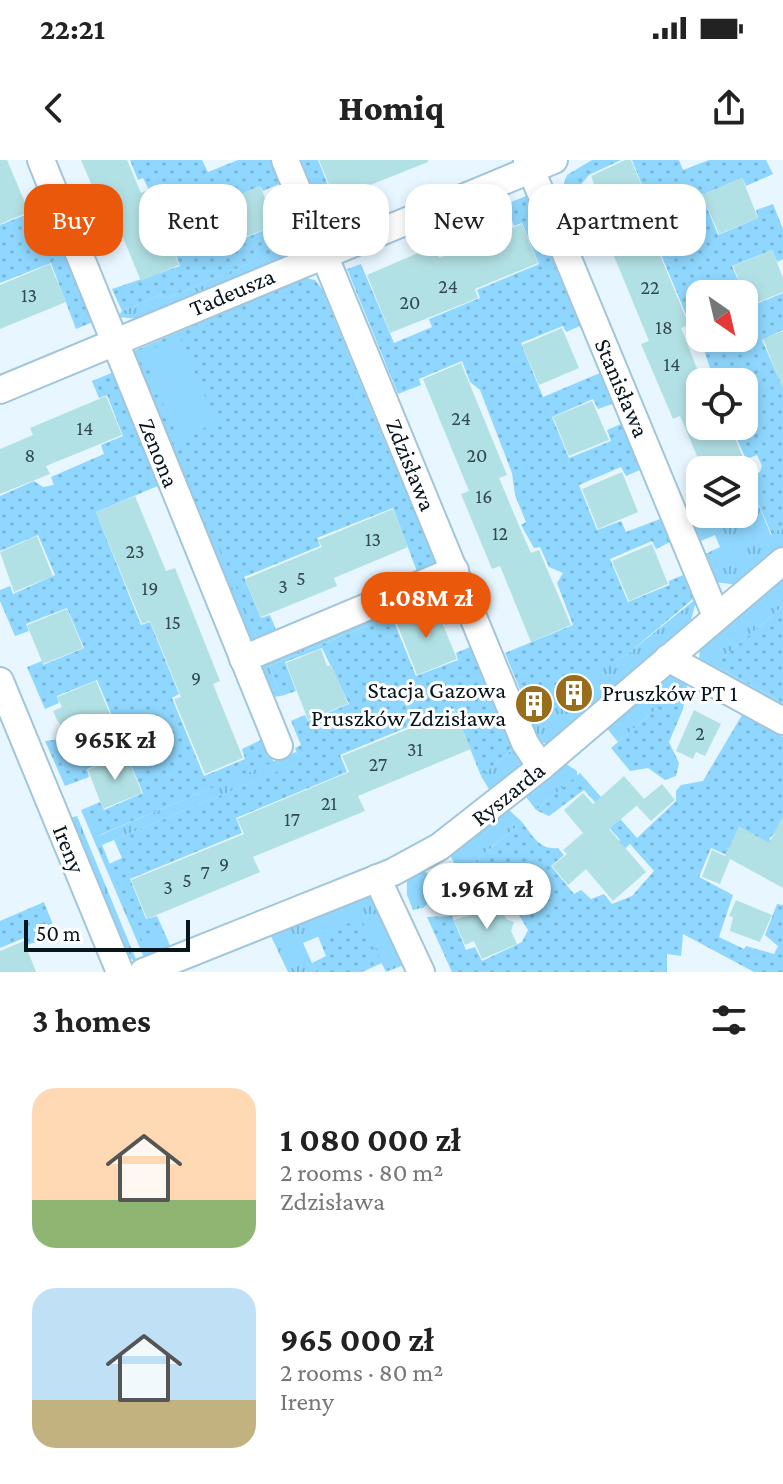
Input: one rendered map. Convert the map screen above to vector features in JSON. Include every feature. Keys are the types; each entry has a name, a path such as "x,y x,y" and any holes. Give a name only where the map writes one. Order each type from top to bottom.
{"street":[{"name":"Zenona","path":"41,160 279,746"},
{"name":"Zdzisława","path":"285,160 295,184"},
{"name":"Tadeusza","path":"389,226 537,163"},
{"name":"Stanisława","path":"537,163 716,616"},
{"name":"Tadeusza","path":"0,390 319,256"},
{"name":"Zdzisława","path":"325,256 525,743 541,767"},
{"name":"Ryszarda","path":"143,972 377,878 441,846 541,767 783,561"},
{"path":"243,659 455,570"},
{"path":"668,658 783,721"},
{"name":"Ireny","path":"0,681 120,972"},
{"path":"377,878 421,972"}],"green space":[{"path":"130,160 202,160 208,172 238,160 271,160 281,183 263,184 263,191 260,186 247,192 247,184 146,184 143,178 138,180"},
{"path":"301,160 318,160 328,184 311,184"},
{"path":"592,160 621,160 589,175 581,184 564,184 567,175"},
{"path":"632,160 679,160 683,170 709,160 766,160 773,174 746,186 742,178 706,193 706,184 642,184"},
{"path":"526,196 528,237 522,223 514,226 512,202"},
{"path":"773,204 783,229 783,259 777,262 772,250 732,266 738,280 686,280 686,314 662,256 706,256 706,205 718,235 758,218 756,210"},
{"path":"24,215 24,256 66,256 93,322 76,329 51,263 0,283 0,225"},
{"path":"263,231 263,256 267,256 167,298 160,295 122,311 112,289 180,266 176,256 247,256 247,237"},
{"path":"266,256 286,256 138,319 118,317 122,311 160,295 167,298"},
{"path":"536,256 551,256 580,326 566,332 563,326 521,343 543,397 600,373 612,404 598,409 593,399 552,417 569,458 611,441 607,430 621,424 640,470 626,476 621,467 579,485 597,530 621,521 626,532 660,519 670,542 656,549 652,541 610,559 628,602 669,585 669,581 683,575 693,599 625,656 524,699 505,653 573,625 557,583 563,573 549,567 540,547 534,548 521,525 526,522 515,495 512,473 480,390 470,382 462,361 419,379 421,385 398,394 347,269 361,264 394,343 432,327 429,319 480,298 477,290 539,264"},
{"path":"306,278 315,280 322,289 436,566 418,574 393,508 317,538 320,546 244,577 261,618 270,615 277,632 258,640 216,539 208,542 133,360 134,351"},
{"path":"783,293 783,330 762,340 779,379 783,378 783,526 772,535 758,503 758,473 762,466 757,455 745,456 737,440 758,440 758,368 710,368 705,352 758,352 758,303"},
{"path":"180,337 216,423 178,439 142,353"},
{"path":"114,372 160,485 96,512 141,625 150,622 179,694 172,698 204,776 245,759 242,749 261,740 274,762 97,836 86,808 100,802 104,810 143,793 126,753 87,769 89,777 65,786 45,741 73,738 114,720 97,680 57,696 59,703 45,709 27,667 42,661 43,665 84,648 67,608 26,624 29,631 15,636 0,601 0,590 10,586 13,594 55,575 38,535 0,551 0,496 34,481 43,487 54,485 51,477 104,454 101,445 123,436 107,395 99,398 92,381"},
{"path":"390,448 441,555 435,571 394,464 217,538 258,640 251,641 187,489 390,455"},
{"path":"758,504 771,535 783,526 783,549 738,585 715,582 703,555 720,547 715,535 696,543 690,528 758,528"},
{"path":"783,576 783,606 720,660 720,668 783,703 783,712 699,663 700,645"},
{"path":"450,587 465,615 459,619 447,593 269,666 281,696 271,697 261,664"},
{"path":"447,593 459,619 445,625 436,604 394,622 416,676 458,660 456,653 470,647 513,749 481,776 454,708 340,755 347,772 236,818 242,833 130,879 146,919 157,916 165,934 142,944 109,864 122,858 114,840 300,762 295,748 301,745 291,721 305,715 308,721 349,704 322,648 285,662 296,691 281,696 269,666"},
{"path":"697,598 689,627 594,708 576,684 565,692 589,713 549,744 538,742 514,697 522,694 531,714 544,708 538,692 625,656"},
{"path":"783,606 783,703 720,668 720,660"},
{"path":"483,657 523,761 492,794 481,776 513,749 475,659"},
{"path":"675,673 688,677 687,687 683,686 618,742 605,726 666,675"},
{"path":"683,686 687,687 683,709 669,742 679,763 676,776 665,780 648,768 630,771 611,748"},
{"path":"742,715 783,737 783,823 769,839 780,845 733,858 711,848 699,877 733,895 719,937 744,949 746,946 774,954 778,946 765,935 777,904 783,905 783,972 754,972 683,934 681,956 667,954 667,972 452,972 427,917 452,916 466,950 475,947 482,961 522,942 528,930 511,902 489,908 480,904 459,875 522,822 541,844 558,848 564,855 551,866 574,894 581,890 591,899 604,894 612,904 632,896 654,871 630,844 621,852 615,846 620,840 599,816 604,812 584,790 549,816 536,810 580,773 637,838 676,801 676,791 681,785 703,781"},
{"path":"296,752 301,762 102,845 142,943 165,934 172,950 146,962 81,810 86,808 98,836"},
{"path":"563,762 577,771 577,776 536,810 524,794"},
{"path":"507,808 522,822 460,874 449,853"},
{"path":"77,816 137,962 127,957 69,818"},
{"path":"422,868 443,889 423,908 413,910 407,895 407,879"},
{"path":"365,895 372,897 406,964 386,972 360,919 303,943 316,972 288,972 269,932"},
{"path":"44,902 57,935 27,945 24,938 0,948 0,921"},
{"path":"361,918 382,963 362,972 316,972 312,963 326,956 318,936"}],"building":[{"path":"0,160 7,160 24,200 24,214 0,224"},
{"path":"81,160 127,160 139,188 139,256 175,256 179,265 141,281 123,238 123,184 91,184"},
{"path":"319,160 428,160 373,184 329,184"},
{"path":"631,160 641,184 594,184 591,176"},
{"path":"742,178 758,218 719,234 706,204 706,193"},
{"path":"260,186 263,193 263,230 247,236 247,191"},
{"path":"522,224 528,239 528,256 535,256 538,263 475,289 478,298 390,333 367,275 411,256 512,256 512,228"},
{"path":"772,250 783,278 783,292 758,302 758,280 739,280 733,266"},
{"path":"614,256 660,256 686,318 686,326 681,328 686,352 690,352 697,368 686,368 686,430 680,416 673,419 641,344 649,341"},
{"path":"50,264 66,302 0,329 0,285"},
{"path":"562,328 579,368 539,385 522,345"},
{"path":"783,331 783,387 782,387 763,339"},
{"path":"461,363 507,475 499,478 531,553 539,550 571,625 531,642 500,566 492,569 461,494 469,491 423,379"},
{"path":"106,396 122,435 46,466 50,474 0,494 0,449 33,435 30,428"},
{"path":"592,401 609,440 569,456 553,417"},
{"path":"690,440 736,440 742,456 697,456"},
{"path":"622,472 638,512 598,529 582,489"},
{"path":"135,496 166,571 175,568 220,681 213,684 243,758 205,774 174,699 181,697 158,640 150,621 142,624 96,512"},
{"path":"393,509 408,547 334,578 337,586 261,617 245,579 322,547 318,540"},
{"path":"37,536 53,576 14,592 0,552"},
{"path":"652,544 668,584 629,601 612,561"},
{"path":"435,605 457,659 417,675 396,621"},
{"path":"67,609 83,648 43,664 27,625"},
{"path":"321,649 327,666 332,665 348,704 308,720 286,663"},
{"path":"96,681 113,721 74,736 69,726 63,728 53,711 62,707 57,697"},
{"path":"455,710 471,749 358,796 365,811 253,857 260,872 147,919 131,880 244,834 237,819 349,772 342,756"},
{"path":"694,710 721,724 705,756 696,752 693,759 676,751"},
{"path":"126,754 142,793 103,809 88,770"},
{"path":"624,776 644,799 662,784 675,800 651,821 637,806 640,803 609,829 646,872 613,901 586,869 568,885 552,866 567,854 563,850 583,833 564,810 583,793 593,804"},
{"path":"783,816 783,888 730,859 720,884 702,877 712,850 725,856 739,826 769,843"},
{"path":"736,900 772,915 760,942 730,931 733,917 729,916"},
{"path":"500,906 506,919 514,922 511,931 517,944 482,959 474,941 465,945 454,920"},
{"path":"24,941 36,972 0,972 0,951"}],"place":[{"name":"Pruszków PT 1","path":"574,693"},
{"name":"Stacja Gazowa Pruszków Zdzisława","path":"534,704"}]}
